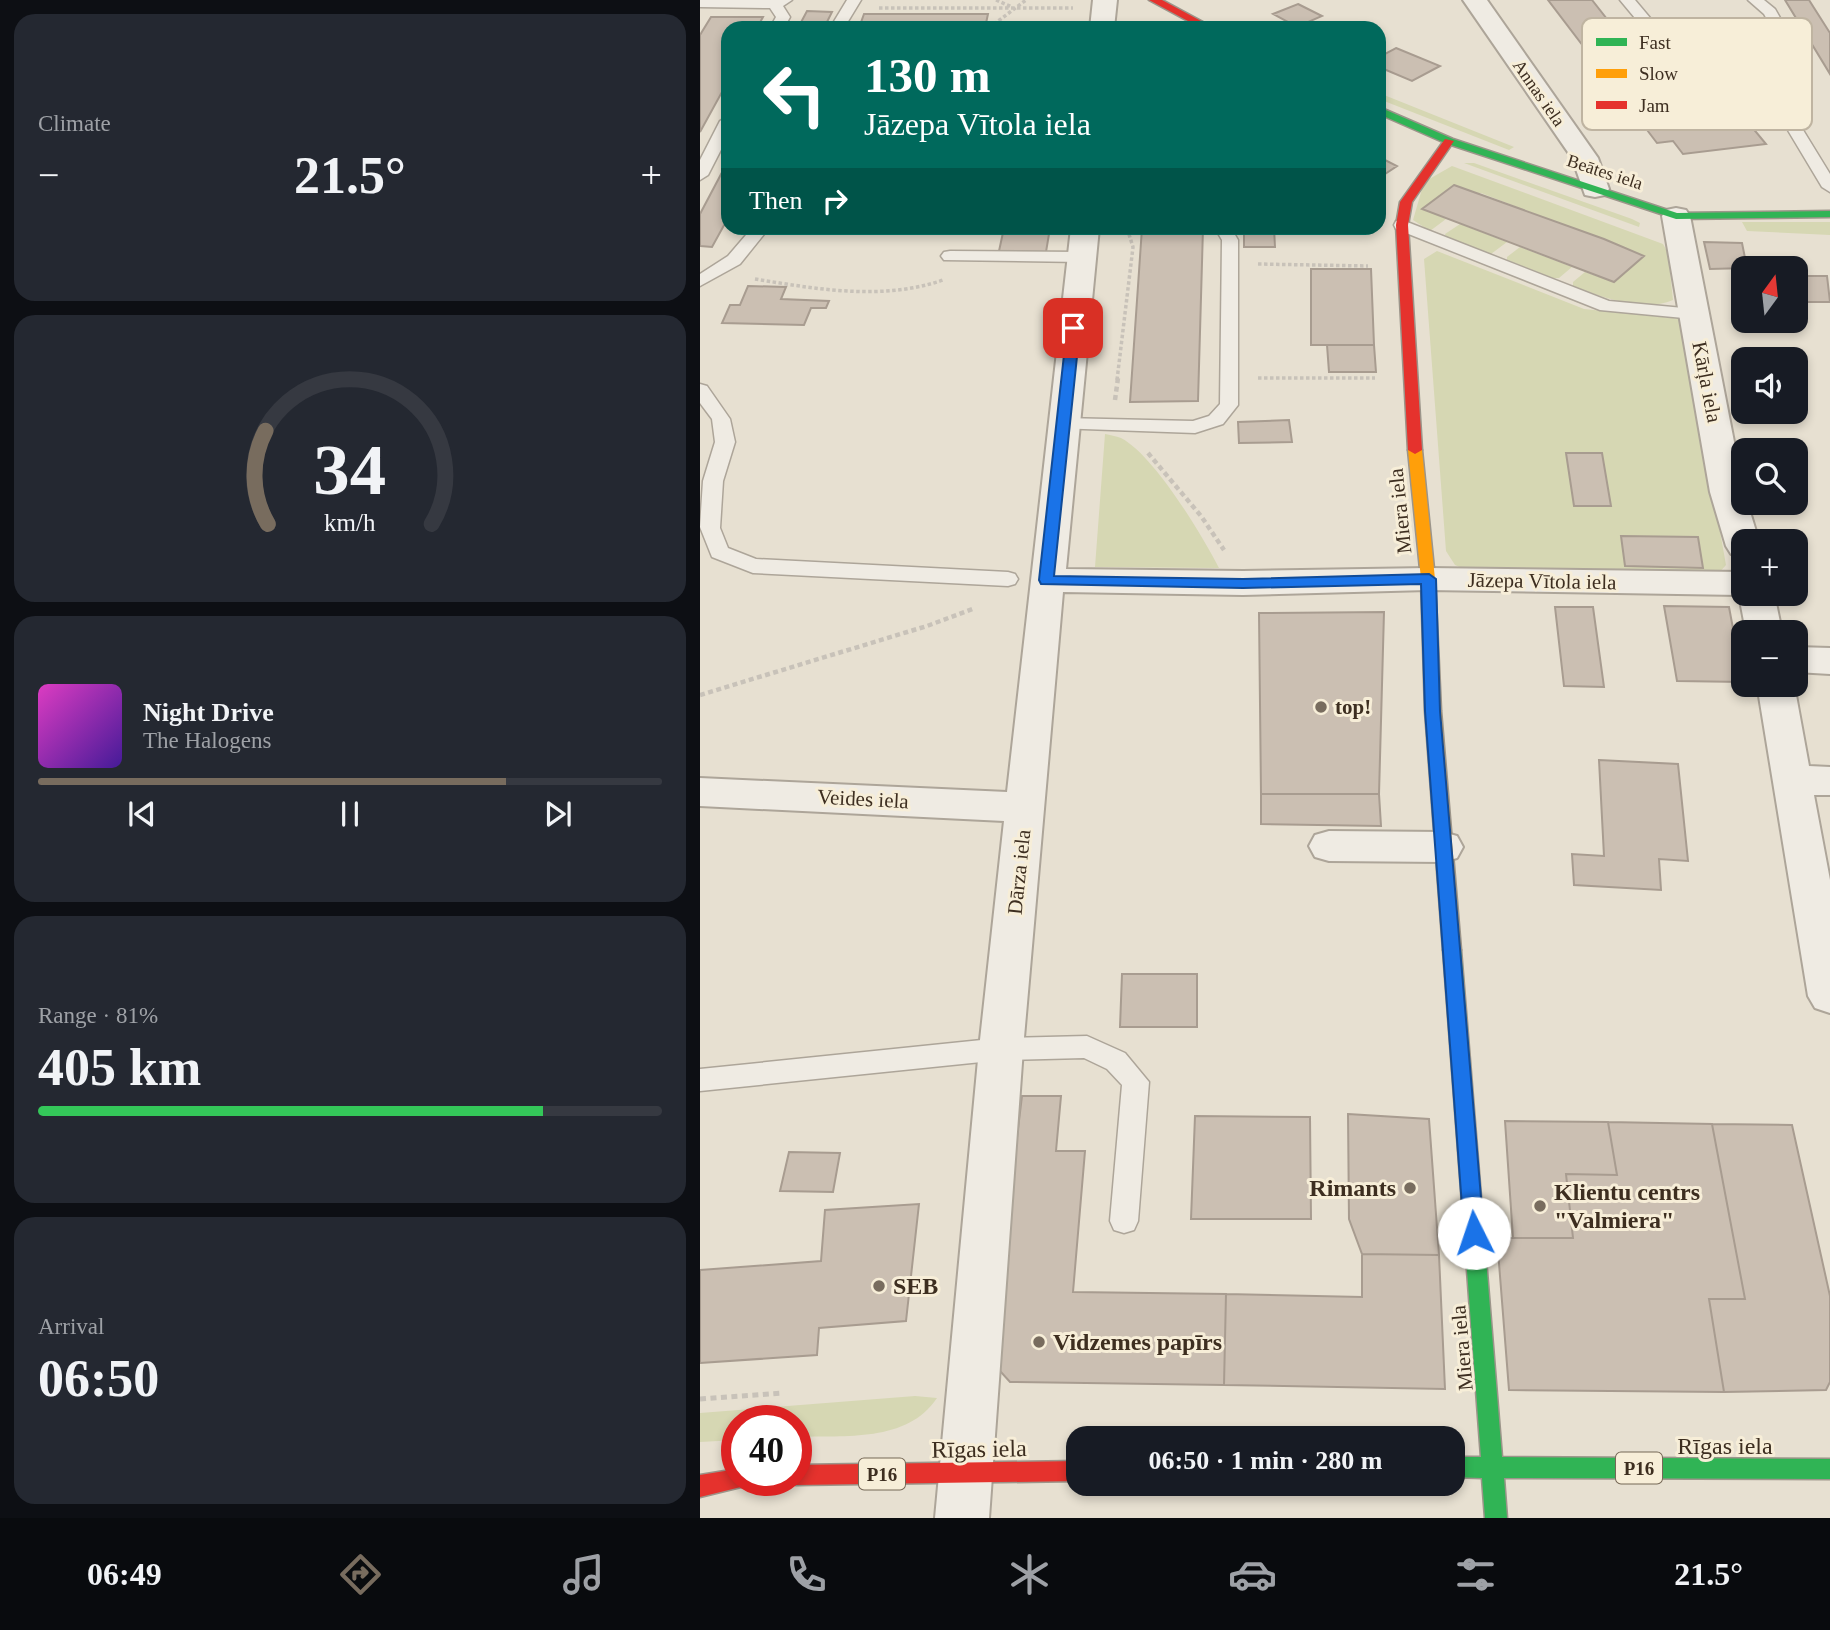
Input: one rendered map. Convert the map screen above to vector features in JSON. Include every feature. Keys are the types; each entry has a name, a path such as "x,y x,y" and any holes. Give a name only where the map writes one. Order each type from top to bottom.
{"street":[{"path":"1103,21 1105,0"},
{"path":"1154,0 1195,21"},
{"name":"Annas iela","path":"1475,0 1585,158 1595,189"},
{"name":"Beātes iela","path":"1386,113 1449,141 1676,216 1830,214"},
{"name":"Miera iela","path":"1449,141 1406,202 1402,225 1411,378 1429,579 1433,711 1496,1518"},
{"name":"Kārļa iela","path":"1676,216 1727,492 1738,529"},
{"name":"Dārza iela","path":"964,1494 1001,1049 1046,580 1083,242"},
{"name":"Jāzepa Vītola iela","path":"1046,580 1243,583 1429,579 1731,584"},
{"path":"1808,660 1830,661"},
{"path":"1780,697 1812,780 1830,996"},
{"name":"Veides iela","path":"700,792 1025,807"},
{"path":"1329,846 1443,847"},
{"name":"Rīgas iela","path":"1465,1468 1830,1469"},
{"name":"Rīgas iela","path":"812,1477 964,1494 1066,1473"},
{"path":"700,1474 721,1476"},
{"path":"700,1486 721,1481"}],"lane":[{"path":"1627,0 1642,18"},
{"path":"1755,0 1773,18"},
{"path":"700,3 780,2 783,17 781,21"},
{"path":"841,21 852,4"},
{"path":"1795,130 1830,187"},
{"path":"700,174 721,134"},
{"path":"1402,225 1606,306 1694,314"},
{"path":"700,281 734,260 755,235"},
{"path":"1063,424 1195,427 1216,420 1228,405 1230,240 1227,235"},
{"path":"950,256 1083,242"},
{"path":"700,390 721,419 725,442 713,481 710,527 719,552 753,566 1008,579"},
{"path":"700,1080 1001,1049 1087,1047 1116,1060 1136,1083 1125,1221"}],"path":[{"path":"956,8 957,0"},
{"path":"996,0 1016,8"},
{"path":"998,21 1026,0"},
{"path":"852,4 956,8 1081,8"},
{"path":"1099,426 1115,408 1133,247 1129,235"},
{"path":"734,260 739,272 753,278 794,286 876,290 928,287 944,279"},
{"path":"1229,264 1404,266"},
{"path":"1228,379 1411,378"},
{"path":"1125,425 1201,516 1235,566 1243,583"},
{"path":"700,695 927,626 983,605"},
{"path":"700,1399 782,1393"}],"green space":[{"path":"1386,96 1514,147 1509,150 1386,102"},
{"path":"1464,163 1474,163 1632,219 1640,223 1639,227"},
{"path":"1452,166 1663,244 1668,253 1673,300 1661,304 1636,304 1609,299 1573,286 1573,282 1585,272 1614,282 1644,256 1481,193 1423,209 1446,219 1430,231 1413,220 1424,182"},
{"path":"1742,222 1830,222 1830,235 1747,231"},
{"path":"1460,224 1507,242 1491,254 1446,237 1445,234"},
{"path":"1520,247 1572,267 1559,278 1553,278 1507,260 1507,257"},
{"path":"1437,251 1584,309 1682,319 1726,565 1718,574 1469,571 1455,565 1446,551 1424,259"},
{"path":"1105,434 1121,438 1148,461 1189,517 1219,568 1095,567"},
{"path":"915,1396 937,1398 924,1413 909,1423 892,1430 854,1436 812,1437 812,1405 801,1405"},
{"path":"721,1411 721,1441 700,1442 700,1413"}],"building":[{"path":"1548,0 1592,0 1606,18 1582,18 1582,45"},
{"path":"1785,0 1809,0 1830,33 1830,74 1812,44 1812,18 1796,18"},
{"path":"1298,4 1322,16 1311,21 1286,21 1273,14"},
{"path":"807,11 832,12 828,21 802,21"},
{"path":"864,14 988,14 986,21 862,21"},
{"path":"711,17 763,17 761,21 721,21 721,94 700,132 700,35"},
{"path":"1396,48 1440,66 1412,81 1386,70 1386,53"},
{"path":"1647,130 1754,130 1766,144 1683,154 1673,141 1657,143"},
{"path":"1386,160 1397,166 1386,173"},
{"path":"721,174 721,231 712,247 700,246 700,214"},
{"path":"1454,185 1644,256 1614,282 1422,209"},
{"path":"1002,235 1049,235 1046,252 999,251"},
{"path":"1142,235 1203,235 1198,401 1130,402"},
{"path":"1244,235 1274,235 1275,247 1244,247"},
{"path":"1704,242 1742,243 1745,256 1731,256 1731,268 1710,269"},
{"path":"1311,269 1371,269 1374,345 1311,345"},
{"path":"1808,276 1827,276 1830,302 1808,302"},
{"path":"748,286 786,287 781,299 829,301 826,308 811,308 804,325 722,323 730,305 740,305"},
{"path":"1327,345 1374,345 1376,372 1329,372"},
{"path":"1289,420 1292,442 1239,443 1238,422"},
{"path":"1566,453 1602,453 1611,506 1574,506"},
{"path":"1621,536 1698,537 1703,568 1625,566"},
{"path":"1664,606 1729,607 1731,682 1677,681"},
{"path":"1555,607 1593,607 1604,687 1564,686"},
{"name":"top!","path":"1384,612 1379,794 1261,794 1259,613"},
{"path":"1599,760 1678,764 1688,861 1659,859 1661,890 1574,885 1572,854 1604,856"},
{"path":"1261,794 1379,794 1381,826 1261,824"},
{"path":"1122,974 1197,974 1197,1027 1120,1027"},
{"path":"1022,1096 1061,1096 1056,1151 1085,1151 1073,1292 1226,1294 1224,1385 1010,1382 990,1360"},
{"path":"1348,1114 1429,1119 1439,1255 1362,1254 1349,1219"},
{"path":"1195,1116 1310,1117 1311,1219 1191,1219"},
{"name":"Klientu centrs \"Valmiera\"","path":"1505,1121 1608,1122 1617,1175 1566,1174 1573,1238 1513,1238"},
{"path":"1608,1122 1712,1124 1745,1299 1709,1299 1724,1392 1509,1390 1497,1238 1573,1238 1566,1174 1617,1175"},
{"path":"1712,1124 1792,1125 1830,1296 1830,1382 1826,1390 1724,1392 1709,1299 1745,1299"},
{"path":"789,1152 840,1153 833,1192 780,1191"},
{"path":"919,1204 906,1321 819,1328 817,1355 700,1363 700,1270 821,1261 825,1210"},
{"path":"1362,1254 1439,1255 1445,1389 1224,1385 1226,1294 1362,1297"}],"traffic: fast":[{"path":"1386,113 1449,141 1676,216 1830,214"},
{"path":"1452,950 1496,1518"},
{"path":"1465,1467 1830,1469"}],"traffic: slow":[{"path":"1415,450 1428,579 1433,711 1452,950"}],"traffic: jam":[{"path":"1154,0 1195,21"},
{"path":"1415,450 1402,225 1406,202 1449,141"},
{"path":"812,1475 1066,1471"},
{"path":"700,1486 721,1482"}],"place":[{"name":"top!","path":"1321,707"},
{"name":"Rimants","path":"1410,1188"},
{"name":"Klientu centrs \"Valmiera\"","path":"1540,1206"},
{"name":"SEB","path":"879,1286"},
{"name":"Vidzemes papīrs","path":"1039,1342"}],"route":[{"path":"1073,328 1046,580 1243,583 1429,579 1433,711 1474,1233"}]}
